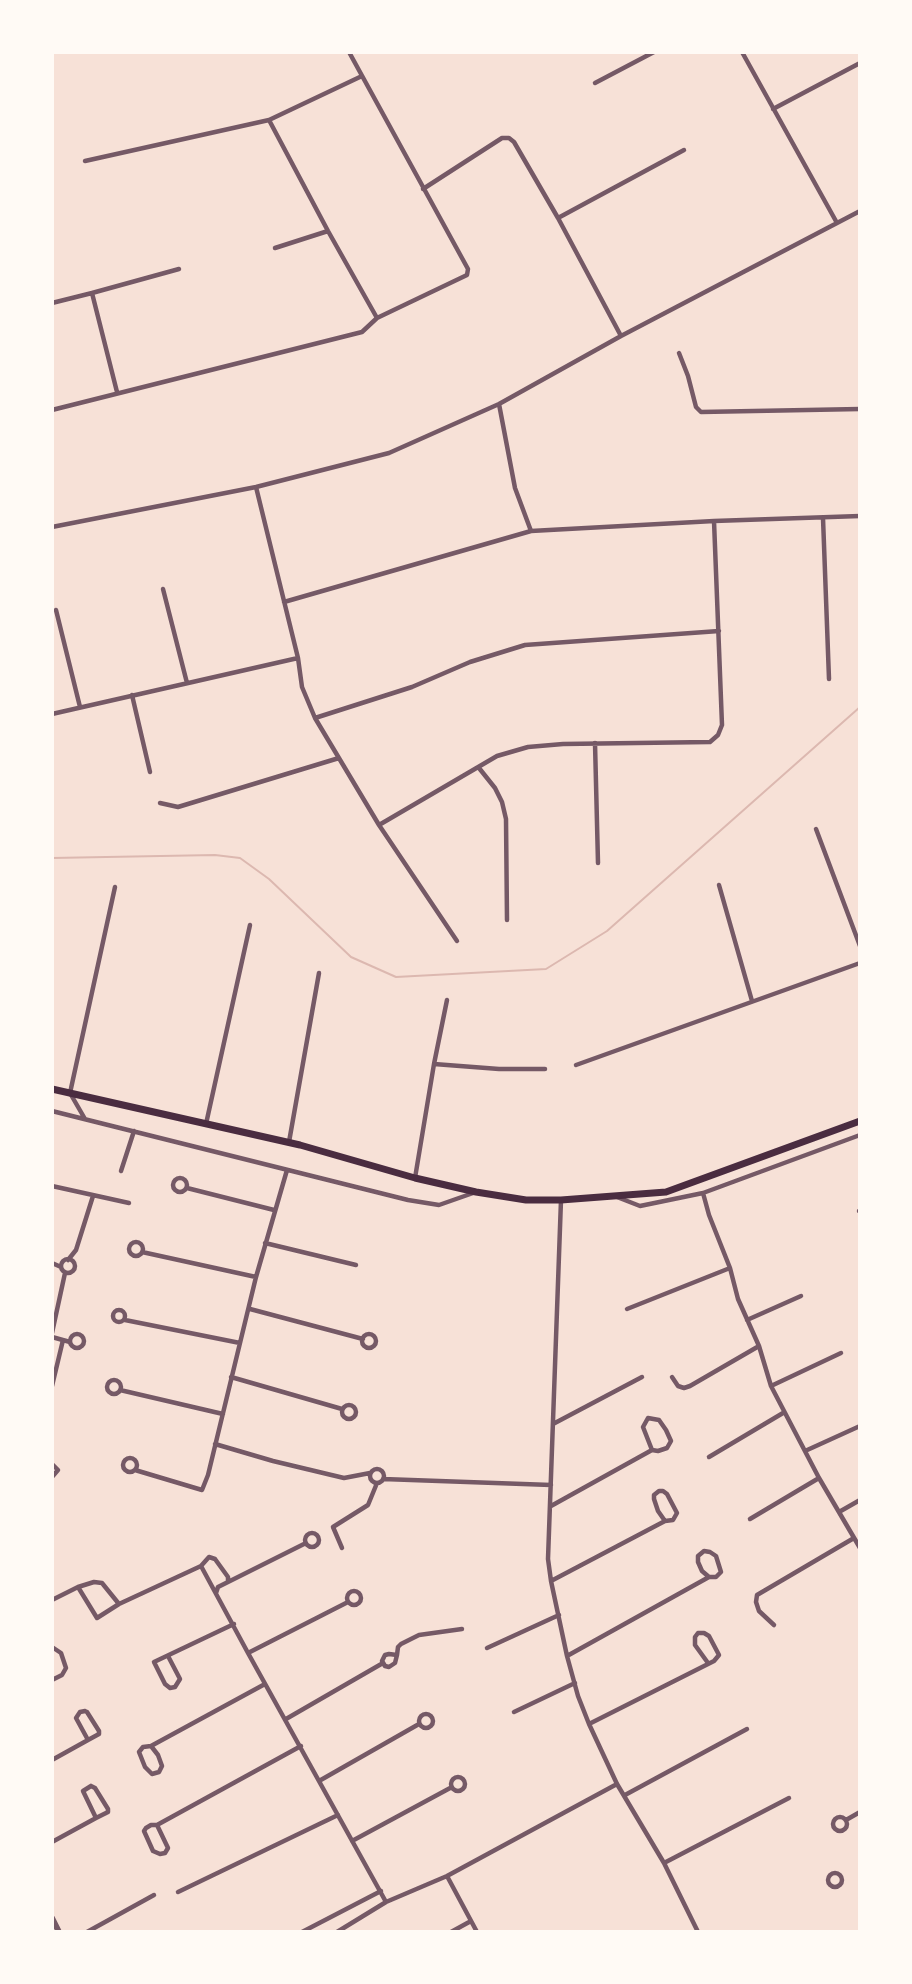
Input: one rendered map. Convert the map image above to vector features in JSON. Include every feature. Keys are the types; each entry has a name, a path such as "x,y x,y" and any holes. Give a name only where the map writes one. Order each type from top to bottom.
{"main road":[{"path":"52,1089 289,1142 415,1178 476,1192 526,1200 561,1200 666,1192 860,1121"}],"street":[{"path":"52,410 363,332 377,318 466,275 468,269 349,52"},
{"path":"595,83 654,52"},
{"path":"742,52 837,223"},
{"path":"773,109 860,63"},
{"path":"85,161 269,120 362,76"},
{"path":"269,120 377,318"},
{"path":"423,189 502,138 509,138 514,142 558,218 621,336"},
{"path":"558,218 684,150"},
{"path":"52,527 256,487 389,453 499,404 621,336 860,211"},
{"path":"275,248 328,231"},
{"path":"52,303 179,269"},
{"path":"92,293 117,392"},
{"path":"679,353 696,407 701,412 860,409"},
{"path":"499,404 515,488 531,531"},
{"path":"256,487 298,658 302,687 315,718 379,825 457,941"},
{"path":"284,602 531,531 860,516"},
{"path":"823,518 829,679"},
{"path":"379,825 497,756 528,747 595,743 710,742 718,735 722,725 714,521"},
{"path":"163,589 187,683"},
{"path":"57,610 80,707"},
{"path":"315,718 412,687 470,662 525,645 718,631"},
{"path":"52,714 298,658"},
{"path":"132,695 150,772"},
{"path":"595,743 598,863"},
{"path":"160,803 178,807 339,758"},
{"path":"479,768 495,788 502,802 506,819 507,920"},
{"path":"816,829 860,946"},
{"path":"719,885 752,1000"},
{"path":"85,1119 70,1093 115,888"},
{"path":"206,1124 250,925"},
{"path":"576,1065 860,963"},
{"path":"289,1142 320,973"},
{"path":"415,1178 447,1000"},
{"path":"434,1064 545,1070"},
{"path":"52,1111 425,1204 445,1204 476,1192"},
{"path":"121,1171 134,1131"},
{"path":"615,1196 640,1206 703,1193 860,1136"},
{"path":"135,1470 202,1490 208,1475 265,1243 287,1170"},
{"path":"52,1186 129,1203"},
{"path":"187,1188 274,1210"},
{"path":"703,1193 709,1215 730,1268 738,1299 759,1346 771,1386 783,1413 860,1548"},
{"path":"61,1267 63,1261 68,1260 76,1250 93,1196"},
{"path":"561,1200 548,1559 550,1581 567,1656 589,1724 617,1784 664,1863 698,1932"},
{"path":"265,1243 356,1264"},
{"path":"142,1252 256,1277"},
{"path":"65,1273 70,1273 74,1268 72,1261 68,1260"},
{"path":"52,1263 61,1267 65,1273 52,1335 70,1342"},
{"path":"627,1309 730,1268"},
{"path":"747,1320 801,1296"},
{"path":"250,1309 363,1339"},
{"path":"125,1320 240,1343"},
{"path":"52,1386 63,1340"},
{"path":"672,1377 678,1386 684,1388 690,1386 759,1346"},
{"path":"771,1386 841,1353"},
{"path":"231,1377 342,1409"},
{"path":"553,1424 642,1377"},
{"path":"120,1390 223,1414"},
{"path":"709,1457 783,1413"},
{"path":"551,1506 652,1450 667,1448 671,1441 659,1420 648,1418 643,1427 652,1450"},
{"path":"805,1451 860,1426"},
{"path":"215,1444 344,1478 370,1473 378,1469 381,1470 383,1479"},
{"path":"52,1464 58,1470 52,1477"},
{"path":"370,1473 371,1478 377,1483"},
{"path":"750,1519 819,1478"},
{"path":"342,1548 333,1527 368,1505 377,1483 383,1479 551,1485"},
{"path":"550,1581 664,1521 673,1520 677,1513 667,1494 659,1491 654,1495 654,1499 664,1521"},
{"path":"839,1512 860,1500"},
{"path":"774,1625 759,1611 756,1602 757,1595 854,1538"},
{"path":"216,1593 218,1587 306,1543"},
{"path":"567,1656 709,1577 716,1576 721,1572 716,1556 704,1551 698,1556 698,1562 702,1571 709,1577"},
{"path":"78,1587 97,1618 119,1604 201,1566 209,1557 215,1559 228,1577 228,1582"},
{"path":"201,1566 386,1902"},
{"path":"52,1600 94,1582 102,1583 119,1604"},
{"path":"248,1653 348,1602"},
{"path":"487,1648 559,1615"},
{"path":"168,1656 180,1679 175,1687 170,1688 165,1684 154,1662 234,1624"},
{"path":"383,1663 385,1666 393,1666 398,1647 420,1635 462,1629"},
{"path":"589,1724 714,1661 719,1655 709,1636 698,1633 695,1637 695,1645 708,1663"},
{"path":"52,1647 61,1653 66,1668 62,1675 55,1679 52,1671"},
{"path":"383,1663 382,1658 385,1655 397,1655"},
{"path":"286,1719 383,1663"},
{"path":"514,1713 575,1683"},
{"path":"151,1746 162,1766 159,1772 152,1774 145,1767 139,1752 143,1748 151,1746 265,1684"},
{"path":"52,1760 99,1734 87,1712 80,1712 76,1718 88,1740"},
{"path":"319,1781 419,1724"},
{"path":"626,1796 747,1729"},
{"path":"157,1825 168,1848 160,1854 153,1851 144,1831 151,1825 157,1825 301,1746"},
{"path":"337,1932 386,1902 447,1876 617,1784"},
{"path":"52,1842 108,1812 95,1788 91,1786 84,1791 96,1818"},
{"path":"352,1841 452,1787"},
{"path":"664,1863 789,1798"},
{"path":"846,1820 860,1812"},
{"path":"178,1892 338,1815"},
{"path":"447,1876 477,1932"},
{"path":"302,1932 381,1891"},
{"path":"87,1932 154,1895"},
{"path":"52,1918 59,1932"},
{"path":"451,1932 471,1921"}],"waterway":[{"path":"52,858 215,855 240,858 269,879 351,957 396,977 546,969 607,931 860,707"}]}
